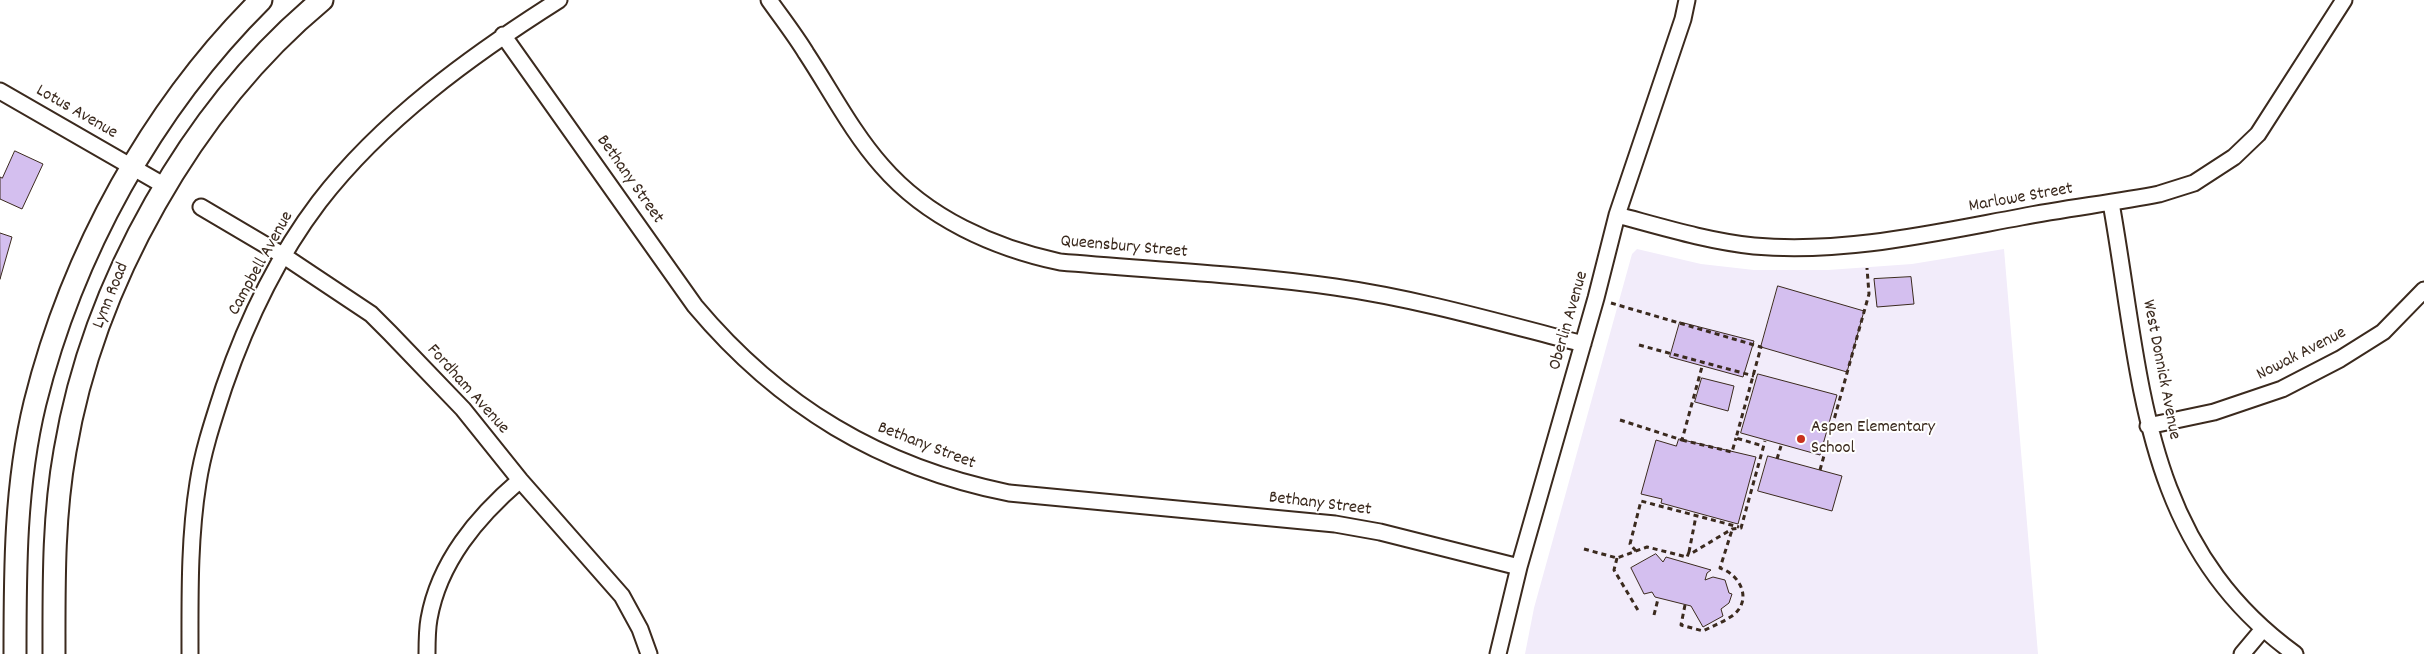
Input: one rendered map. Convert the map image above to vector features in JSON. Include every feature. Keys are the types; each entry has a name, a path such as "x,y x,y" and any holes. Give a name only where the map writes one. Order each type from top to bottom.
{"main road":[{"path":"15,654 18,508 35,404 60,319 104,220 133,168 191,80 220,44 262,0"},
{"name":"Lynn Road","path":"54,654 55,532 65,450 72,416 99,322 134,242 165,186 190,148 244,78 270,48 322,0"}],"street":[{"name":"Campbell Avenue","path":"190,654 192,532 204,455 235,355 284,256 319,203 349,168 417,103 503,35 559,0"},
{"name":"Queensbury Street","path":"769,0 805,50 859,136 882,166 902,187 921,201 961,227 985,239 1037,257 1060,262 1293,281 1347,289 1412,301 1583,344"},
{"name":"Oberlin Avenue","path":"1498,654 1519,567 1596,298 1617,215 1683,19 1687,0"},
{"name":"Marlowe Street","path":"1617,215 1699,237 1754,246 1849,245 1915,237 2035,214 2159,194 2194,183 2234,157 2258,134 2344,0"},
{"name":"Bethany Street","path":"503,35 695,306 713,327 738,353 792,400 843,433 879,452 942,476 974,486 1008,493 1335,524 1380,532 1519,567"},
{"name":"Lotus Avenue","path":"0,91 133,168"},
{"path":"133,168 165,186"},
{"name":"West Donnick Avenue","path":"2111,203 2148,426 2169,490 2192,542 2224,589 2263,629 2295,654"},
{"name":"Fordham Avenue","path":"201,207 284,256 377,320 463,409 520,480 622,596 640,629 649,654"},
{"name":"Nowak Avenue","path":"2148,426 2214,412 2282,389 2340,359 2382,332 2424,290"},
{"path":"427,654 429,619 441,579 454,553 479,518 520,480"},
{"path":"2242,654 2263,629"}],"path":[{"path":"1820,470 1869,294 1867,268"},
{"path":"1596,298 1761,347 1732,452 1682,440 1620,420"},
{"path":"1639,345 1754,376"},
{"path":"1682,440 1704,362"},
{"path":"1736,438 1763,446"},
{"path":"1741,528 1765,441"},
{"path":"1777,459 1781,446"},
{"path":"1636,551 1630,544 1641,501 1741,528"},
{"path":"1584,549 1617,558 1648,547 1687,557 1696,516"},
{"path":"1689,552 1692,553 1732,529 1741,528"},
{"path":"1685,606 1680,624 1704,631 1733,616 1742,602 1743,588 1740,582 1731,573 1720,568 1732,529"},
{"path":"1617,558 1614,570 1640,612"},
{"path":"1654,615 1658,599"}],"shaded area":[{"name":"Aspen Elementary School","path":"1637,249 1701,264 1754,270 1828,270 1912,264 2004,249 2038,654 1525,654 1534,608 1632,254"}],"building":[{"path":"15,151 43,164 22,209 0,199 0,177 2,178"},
{"path":"0,233 12,237 0,279"},
{"path":"1911,277 1914,304 1877,307 1874,279"},
{"path":"1778,286 1864,311 1847,372 1761,347"},
{"path":"1680,322 1754,341 1743,377 1670,357"},
{"path":"1758,374 1837,395 1820,455 1741,433"},
{"path":"1702,378 1734,386 1728,411 1695,402"},
{"path":"1679,439 1756,457 1738,524 1661,503 1662,499 1641,494 1656,440 1676,446"},
{"path":"1768,456 1842,476 1832,511 1758,491"},
{"path":"1656,554 1663,562 1666,557 1711,570 1707,573 1705,580 1713,577 1725,580 1729,593 1732,594 1729,603 1721,609 1723,616 1703,627 1691,606 1655,597 1652,592 1644,594 1631,568"}],"place":[{"name":"Aspen Elementary School","path":"1801,439"}]}
